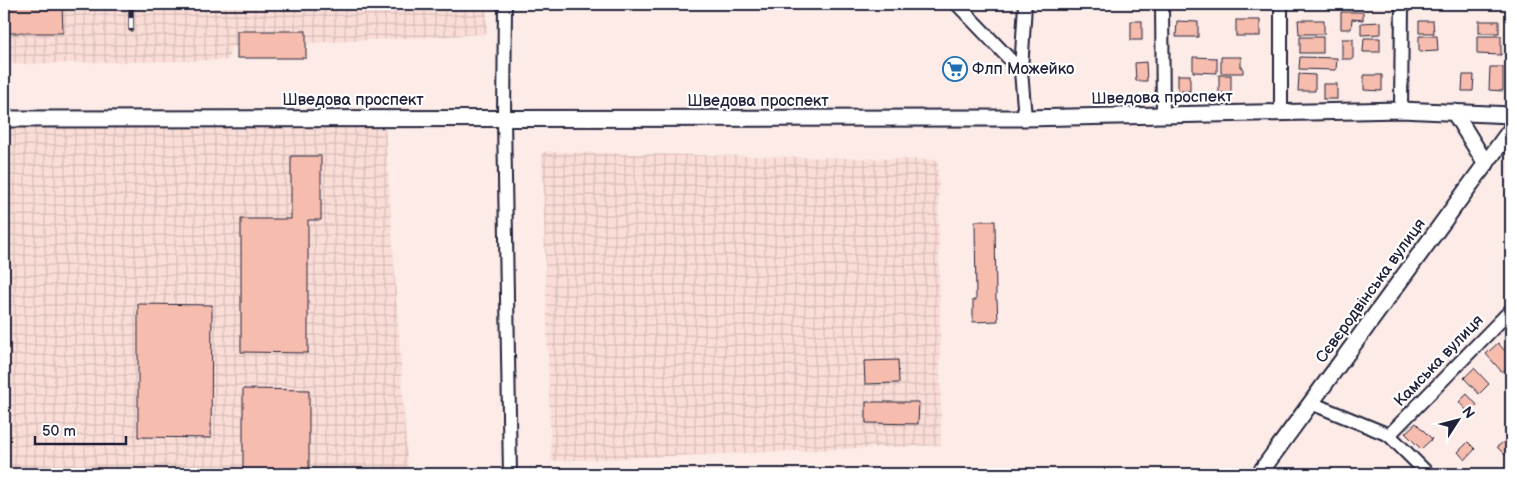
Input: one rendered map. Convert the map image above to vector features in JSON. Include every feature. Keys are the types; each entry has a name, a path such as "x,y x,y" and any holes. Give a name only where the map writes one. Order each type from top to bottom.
{"street":[{"path":"505,4 504,118 510,474"},
{"path":"957,4 1022,71"},
{"path":"1025,4 1022,71 1025,118"},
{"path":"1162,4 1163,115"},
{"path":"1281,4 1281,113"},
{"path":"1400,110 1402,4"},
{"name":"Шведова проспект","path":"4,119 1025,118 1400,110 1511,115"},
{"path":"1454,112 1486,164"},
{"name":"Сєвєродвінська вулиця","path":"1259,474 1511,129"},
{"name":"Камська вулиця","path":"1390,435 1511,310"},
{"path":"1311,403 1390,435 1428,474"}],"shaded area":[{"path":"4,4 487,4 487,34 231,47 228,60 4,64"},
{"path":"385,127 408,474 4,474 4,128"},
{"path":"542,152 938,160 941,445 551,461"}],"building":[{"path":"5,4 62,4 63,33 6,33"},
{"path":"1178,4 1196,4 1196,8 1178,8"},
{"path":"1238,4 1259,4 1259,6 1238,6"},
{"path":"1299,4 1320,4 1320,7 1299,7"},
{"path":"1342,4 1361,4 1361,6 1342,6"},
{"path":"1341,12 1363,12 1363,20 1352,19 1351,29 1341,29"},
{"path":"1236,20 1260,20 1260,36 1236,36"},
{"path":"1298,20 1324,20 1324,34 1299,34"},
{"path":"1131,21 1142,21 1142,40 1131,40"},
{"path":"1177,21 1198,22 1198,37 1176,37"},
{"path":"1419,21 1433,21 1434,33 1419,33"},
{"path":"1479,21 1499,21 1499,33 1479,33"},
{"path":"1381,22 1381,34 1361,35 1361,23"},
{"path":"237,31 306,31 306,58 237,58"},
{"path":"1419,36 1437,36 1438,51 1419,52"},
{"path":"1477,36 1501,36 1501,55 1477,54"},
{"path":"1300,37 1323,37 1323,53 1300,53"},
{"path":"1364,38 1380,38 1380,52 1363,52"},
{"path":"1342,39 1353,39 1353,59 1342,59"},
{"path":"1193,57 1217,58 1217,73 1193,72"},
{"path":"1221,57 1241,57 1243,73 1221,73"},
{"path":"1300,57 1337,58 1336,70 1299,69"},
{"path":"1146,62 1147,81 1136,81 1135,63"},
{"path":"1490,67 1503,67 1503,91 1489,90"},
{"path":"1299,74 1315,75 1315,91 1298,91"},
{"path":"1178,75 1190,75 1190,91 1178,91"},
{"path":"1219,75 1231,75 1231,93 1219,93"},
{"path":"1364,75 1382,75 1382,91 1364,90"},
{"path":"1463,75 1474,75 1473,91 1462,91"},
{"path":"1323,84 1337,84 1337,99 1323,99"},
{"path":"291,156 321,156 321,220 308,220 308,353 241,352 241,219 291,219"},
{"path":"975,221 995,221 998,321 973,322 973,300 976,300"},
{"path":"138,304 212,305 211,438 138,437"},
{"path":"1498,343 1511,358 1511,363 1502,372 1486,354"},
{"path":"898,360 899,383 865,384 864,361"},
{"path":"1474,368 1489,384 1479,394 1464,378"},
{"path":"243,389 309,390 309,474 243,474"},
{"path":"1467,394 1477,405 1469,413 1459,402"},
{"path":"866,402 919,402 918,424 866,423"},
{"path":"1416,423 1432,439 1421,449 1405,433"},
{"path":"1507,439 1511,444 1511,455 1508,458 1497,447"},
{"path":"1468,442 1475,449 1465,460 1458,452"}],"railway":[{"path":"131,4 131,29"}],"place":[{"name":"Флп Можейко","path":"955,69"}]}
